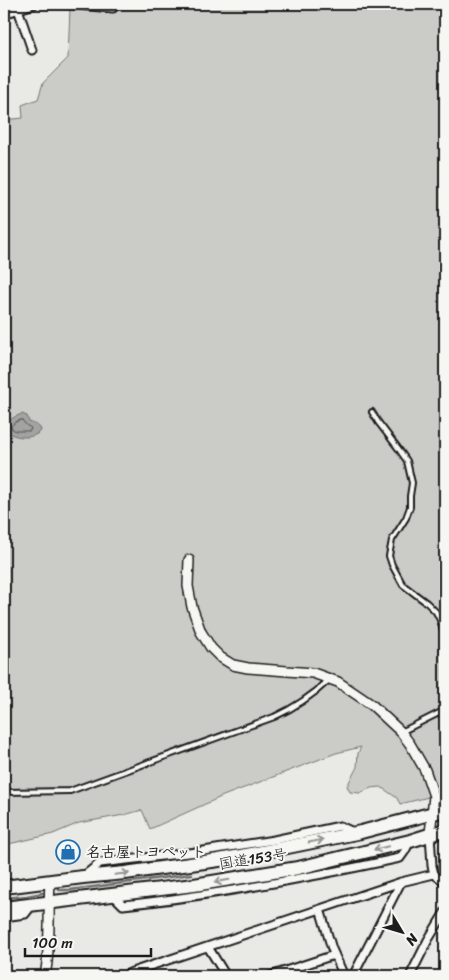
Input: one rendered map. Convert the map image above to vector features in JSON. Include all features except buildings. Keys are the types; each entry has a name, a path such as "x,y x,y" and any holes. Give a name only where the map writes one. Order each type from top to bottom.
{"highway":[{"name":"国道153号","path":"4,887 125,873 219,854 278,849 355,833 445,810"},
{"name":"国道153号","path":"4,908 194,886 298,868 410,841 445,830"}],"street":[{"path":"4,14 34,4"},
{"path":"64,4 113,8 115,4"},
{"path":"18,9 32,50"},
{"path":"189,560 188,586 192,607 201,632 211,648 220,657 232,664 248,668 313,673 338,682 372,705 410,744 425,770 434,796 430,834 432,866 434,874 445,882"},
{"path":"124,976 401,882 434,874"},
{"path":"45,976 49,942 48,902 50,882"},
{"path":"353,976 401,882"},
{"path":"4,916 25,914 33,904"},
{"path":"320,909 334,955 344,976"},
{"path":"410,976 445,912"},
{"path":"208,947 226,976"},
{"path":"270,976 334,955"}],"lane":[{"path":"372,412 407,461 412,483 410,507 406,518 392,540 390,556 392,565 403,584 436,612 445,636"},
{"path":"4,792 70,791 288,711 331,679"},
{"path":"400,732 445,710"}],"shaded area":[{"path":"116,4 445,4 445,793 400,804 397,798 381,787 371,788 360,793 350,792 347,786 357,767 358,753 361,747 336,753 223,796 150,829 142,810 79,823 53,834 4,845 4,120 23,118 22,105 38,99 43,83 68,58 70,8 112,10"}],"water":[{"path":"22,414 27,416 29,422 38,426 41,431 33,436 23,437 5,431 6,425 10,420"}],"waterway":[{"path":"59,890 192,874"},
{"path":"4,898 43,893"}],"place":[{"name":"名古屋トヨペット","path":"68,852"}]}
